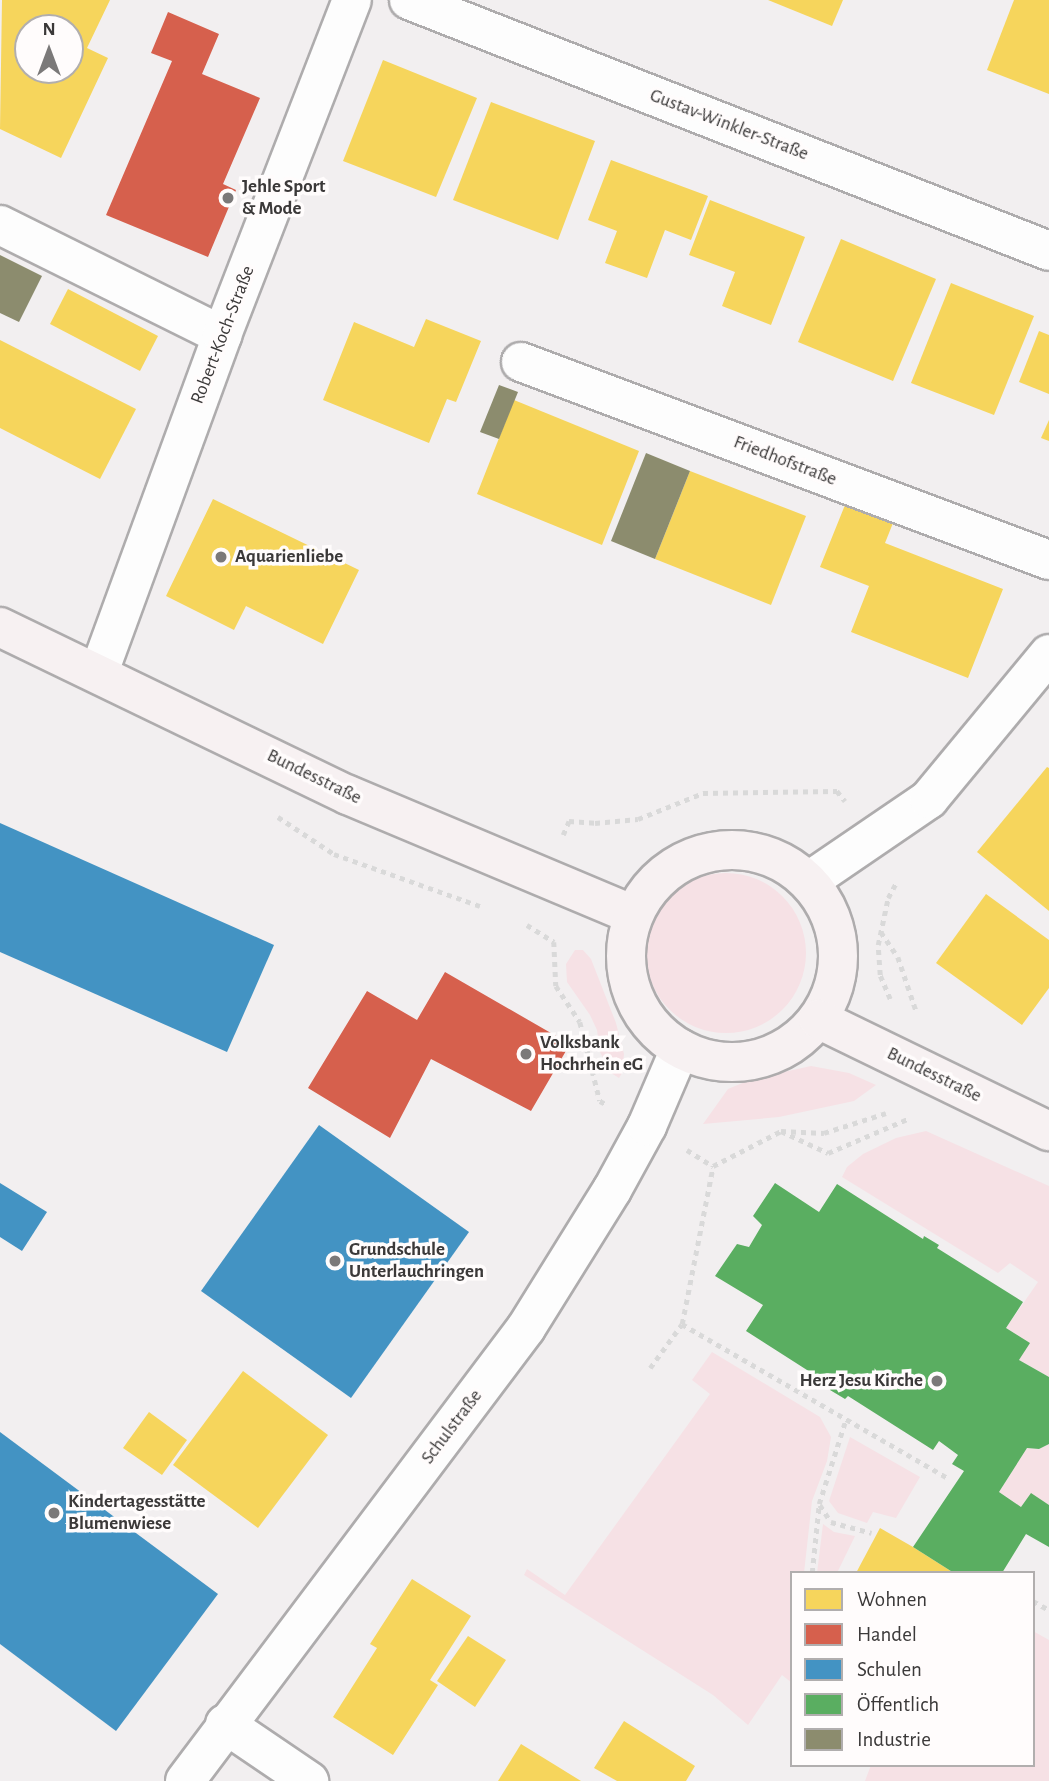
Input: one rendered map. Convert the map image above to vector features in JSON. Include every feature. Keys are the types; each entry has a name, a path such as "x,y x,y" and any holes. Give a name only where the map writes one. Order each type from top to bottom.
{"main road":[{"name":"Bundesstraße","path":"0,627 99,672 348,795 633,915"},
{"path":"711,850 746,850 780,860 809,881 826,906 836,934 838,964 834,983 818,1019 800,1038 778,1052 754,1060 729,1063 704,1059 680,1049 655,1030 636,1005 626,966 625,945 633,915 651,886 678,863 711,850"},
{"name":"Bundesstraße","path":"818,1019 1049,1131"}],"street":[{"name":"Robert-Koch-Straße","path":"99,672 222,335 352,0"},
{"name":"Gustav-Winkler-Straße","path":"410,0 1049,251"},
{"path":"0,225 222,335"},
{"name":"Friedhofstraße","path":"521,362 1049,560"},
{"path":"809,881 929,799 1049,654"},
{"name":"Schulstraße","path":"185,1781 225,1724 526,1328 618,1180 647,1126 680,1049"},
{"path":"225,1724 309,1781"}],"path":[{"path":"569,821 595,823 638,819 703,793 837,790"},
{"path":"892,1002 880,975 880,932 888,898 900,876"},
{"path":"520,920 554,942 556,986 580,1023 600,1101"},
{"path":"880,932 898,957 919,1021"},
{"path":"650,1368 682,1324 713,1166 781,1130 824,1133 886,1113"},
{"path":"781,1130 828,1153 908,1117 921,1123"},
{"path":"682,1324 948,1478"},
{"path":"812,1571 819,1504 846,1419"},
{"path":"819,1504 831,1522 872,1533"}],"shaded area":[{"path":"726,873 757,879 783,896 800,922 806,953 800,984 783,1010 757,1027 726,1033 695,1027 669,1010 652,984 646,953 652,922 669,896 695,879"},
{"path":"575,950 583,950 591,959 616,1023 624,1054 619,1078 611,1073 600,1052 597,1030 590,1015 567,982 566,964"},
{"path":"811,1066 849,1073 876,1085 854,1101 779,1117 703,1124 728,1089 752,1079"},
{"path":"926,1131 1049,1186 1049,1377 1019,1360 1029,1343 1006,1328 1038,1282 1010,1263 998,1273 842,1177 847,1167 863,1154 896,1138"},
{"path":"712,1352 820,1417 831,1437 827,1461 812,1501 804,1571 790,1571 790,1681 782,1675 748,1725 713,1695 524,1575 527,1569 565,1595 710,1394 692,1380"},
{"path":"850,1437 920,1477 896,1518 873,1512 867,1523 838,1513 829,1501"},
{"path":"1049,1444 1049,1505 1031,1494 1021,1507 999,1492 1027,1448 1039,1449"},
{"path":"823,1524 834,1532 855,1536 838,1571 817,1571"},
{"path":"1035,1632 1049,1640 1049,1781 865,1781 870,1767 1035,1767"}],"building: Wohnen":[{"path":"2,0 110,0 87,48 108,58 61,158 0,129"},
{"path":"768,0 843,0 832,26"},
{"path":"1014,0 1049,0 1049,94 987,70"},
{"path":"383,60 477,98 436,197 343,161"},
{"path":"491,102 595,141 558,240 453,200"},
{"path":"611,160 708,196 691,240 665,230 647,278 605,263 617,231 588,220"},
{"path":"710,200 805,237 771,325 722,306 735,272 689,255"},
{"path":"841,239 936,279 893,381 798,342"},
{"path":"951,283 1034,316 994,415 911,383"},
{"path":"68,289 158,336 140,371 50,324"},
{"path":"426,319 481,341 456,402 447,399 429,443 323,400 354,322 414,347"},
{"path":"1039,331 1049,335 1049,394 1019,382"},
{"path":"0,340 136,409 100,479 0,428"},
{"path":"514,400 639,451 602,545 477,494"},
{"path":"1049,420 1049,441 1041,438"},
{"path":"690,471 806,516 771,605 655,559"},
{"path":"213,499 359,570 323,644 246,606 234,630 166,596"},
{"path":"845,505 893,523 885,543 1003,589 968,678 851,632 869,586 820,567"},
{"path":"1047,767 1049,768 1049,911 977,852"},
{"path":"986,894 1049,940 1049,988 1022,1025 936,963"},
{"path":"243,1371 328,1435 258,1528 173,1465"},
{"path":"149,1412 187,1440 162,1475 123,1448"},
{"path":"880,1528 951,1571 857,1571"},
{"path":"412,1579 471,1616 430,1680 438,1685 393,1755 333,1717 377,1648 370,1644"},
{"path":"468,1636 506,1660 475,1707 437,1681"},
{"path":"624,1721 695,1766 686,1781 617,1781 594,1768"},
{"path":"521,1744 581,1781 498,1781"}],"building: Handel":[{"path":"168,12 219,34 202,74 260,98 223,184 236,190 208,257 106,215 172,61 151,53"},
{"path":"445,972 570,1044 531,1111 431,1059 390,1138 308,1088 367,991 417,1020"}],"building: Schulen":[{"path":"0,823 274,945 227,1052 0,952"},
{"name":"Grundschule Unterlauchringen","path":"319,1125 469,1232 351,1398 201,1291"},
{"path":"0,1183 47,1212 22,1251 0,1237"},
{"name":"Kindertagesstätte Blumenwiese","path":"0,1432 218,1594 116,1731 0,1644"}],"building: Öffentlich":[{"name":"Herz Jesu Kirche","path":"775,1183 819,1212 837,1184 923,1239 924,1236 939,1245 937,1248 1023,1302 1006,1328 1030,1343 1019,1360 1049,1377 1049,1444 1039,1449 1027,1448 999,1492 1021,1507 1031,1493 1049,1505 1049,1547 1026,1534 1003,1571 951,1571 913,1547 964,1471 952,1464 958,1455 939,1441 933,1450 848,1396 845,1399 830,1390 832,1386 746,1331 763,1305 715,1276 737,1244 749,1247 762,1225 753,1216"}],"building: Industrie":[{"path":"0,255 42,276 19,322 0,313"},
{"path":"499,385 518,392 499,439 480,432"},
{"path":"646,453 690,471 655,559 611,541"}],"place":[{"name":"Jehle Sport & Mode","path":"228,198"},
{"name":"Aquarienliebe","path":"221,557"},
{"name":"Volksbank Hochrhein eG","path":"526,1054"},
{"name":"Grundschule Unterlauchringen","path":"335,1261"},
{"name":"Herz Jesu Kirche","path":"937,1381"},
{"name":"Kindertagesstätte Blumenwiese","path":"54,1513"}]}
